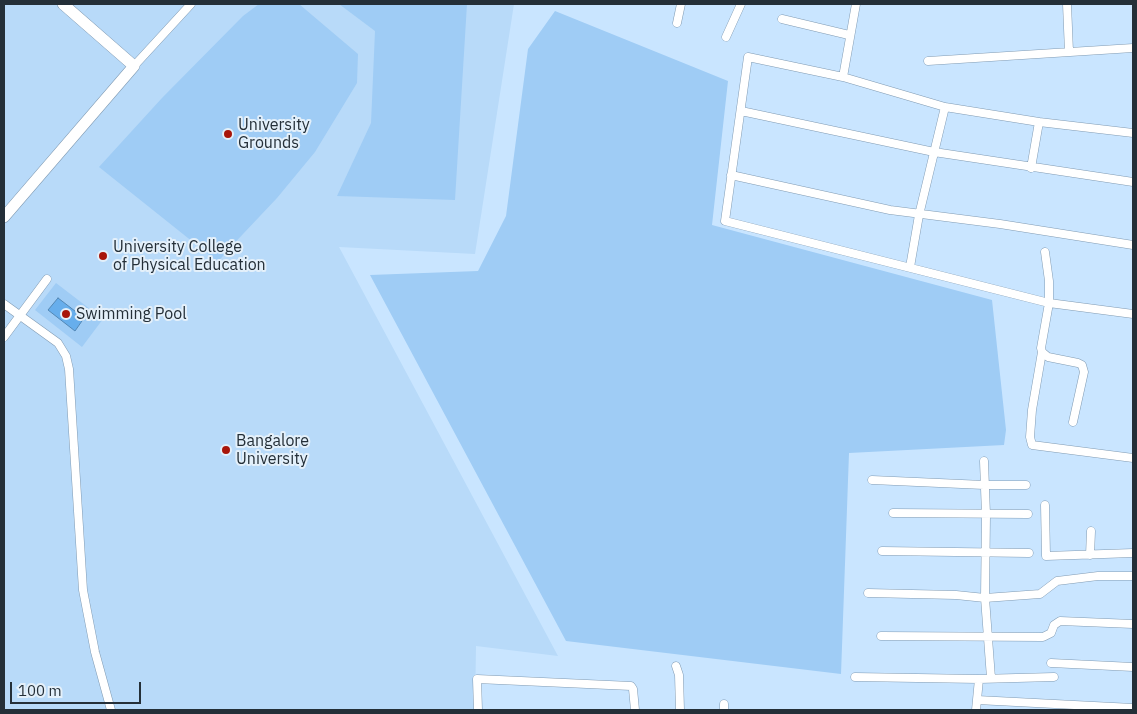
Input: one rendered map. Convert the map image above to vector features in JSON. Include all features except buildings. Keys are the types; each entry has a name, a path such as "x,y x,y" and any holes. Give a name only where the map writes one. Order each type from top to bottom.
{"street":[{"path":"64,4 134,66"},
{"path":"4,216 134,66 191,4"},
{"path":"678,23 681,4"},
{"path":"726,38 741,4"},
{"path":"843,77 856,4"},
{"path":"1067,4 1069,52"},
{"path":"782,19 849,35"},
{"path":"928,60 1133,48"},
{"path":"1133,133 1040,122 945,106 843,77 748,57 725,221 1049,303 1133,314"},
{"path":"910,268 919,215 945,106"},
{"path":"741,111 934,152 1133,182"},
{"path":"1031,168 1040,122"},
{"path":"731,174 805,192 919,215 1000,224 1133,245"},
{"path":"1045,252 1049,281 1049,303 1032,410 1030,437 1032,445 1133,458"},
{"path":"4,337 47,279"},
{"path":"4,304 58,343 66,356 69,369 82,590 95,652 111,710"},
{"path":"1042,352 1048,357 1078,363 1083,368 1084,372 1073,422"},
{"path":"984,461 986,515 985,598 992,678"},
{"path":"872,480 984,485 1026,484"},
{"path":"1045,505 1046,556 1133,553"},
{"path":"893,514 1028,514"},
{"path":"1090,531 1090,555"},
{"path":"882,551 1029,553"},
{"path":"868,593 985,598 1040,594 1057,581 1098,576 1133,576"},
{"path":"880,636 1043,637 1051,633 1054,625 1066,620 1133,624"},
{"path":"1051,663 1133,667"},
{"path":"676,666 679,675 680,710"},
{"path":"855,678 980,679 1054,677"},
{"path":"478,710 477,679 631,686 635,710"},
{"path":"976,710 980,679"},
{"path":"977,700 1017,706 1133,708"}],"shaded area":[{"name":"Bangalore University","path":"4,4 514,4 475,254 339,247 558,656 476,646 475,710 4,710"},
{"name":"University Grounds","path":"259,4 299,4 358,54 357,83 315,152 277,198 218,262 99,167 162,98 243,16"},
{"path":"339,4 467,4 455,200 337,196 371,123 375,31"},
{"path":"555,11 728,81 712,225 992,300 1006,430 1004,445 849,453 841,674 566,641 370,275 478,271 506,216 528,49"},
{"path":"56,283 103,319 82,347 35,310"},
{"name":"Swimming Pool","path":"58,298 84,318 75,331 48,310"}],"place":[{"name":"University Grounds","path":"228,134"},
{"name":"University College of Physical Education","path":"103,256"},
{"name":"Swimming Pool","path":"66,314"},
{"name":"Bangalore University","path":"226,450"}]}
